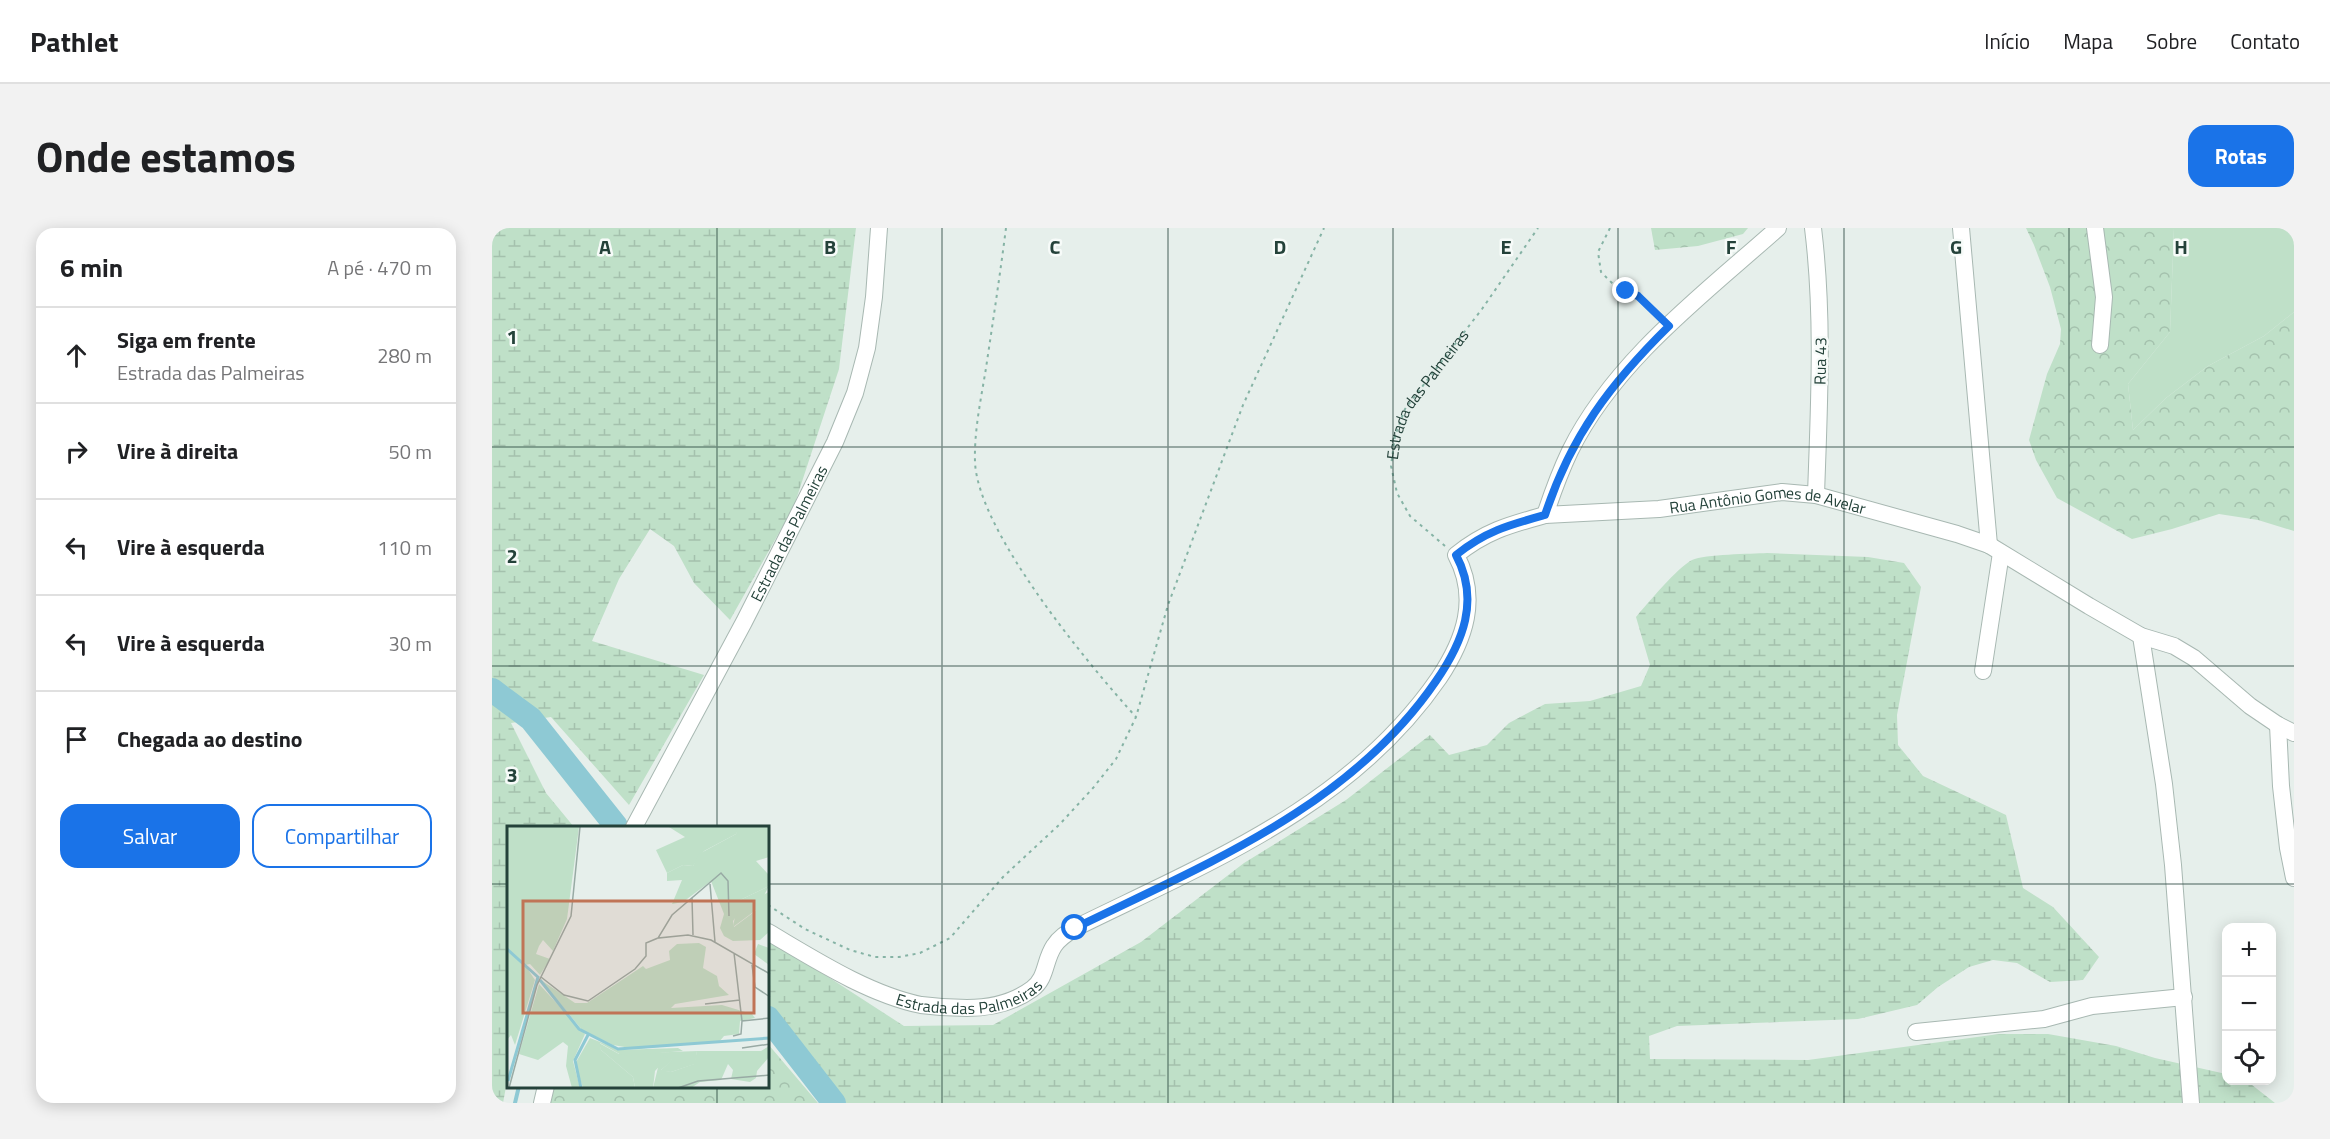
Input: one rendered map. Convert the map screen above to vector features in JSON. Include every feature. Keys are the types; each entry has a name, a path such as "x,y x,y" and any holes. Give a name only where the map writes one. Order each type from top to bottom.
{"street":[{"name":"Estrada das Palmeiras","path":"640,824 835,442 855,393 867,348 874,297 879,228"},
{"path":"1545,515 1570,450 1587,422 1628,369 1669,326 1778,228"},
{"name":"Rua 43","path":"1813,228 1819,294 1820,339 1816,495"},
{"path":"1961,228 1995,549 1983,671"},
{"path":"2095,228 2104,297 2100,345"},
{"name":"Rua Antônio Gomes de Avelar","path":"1456,555 1487,533 1545,515 1659,509 1782,492 1816,495 1995,549 2141,636 2174,646 2194,658 2250,706 2294,733"},
{"name":"Estrada das Palmeiras","path":"770,933 876,990 920,1004 947,1008 983,1008 1021,996 1034,988 1042,979 1054,945 1062,936 1263,835 1318,798 1368,760 1417,710 1453,656 1466,622 1468,598 1465,572 1456,555"},
{"path":"2141,636 2164,784 2184,997 2191,1103"},
{"path":"2278,725 2282,796 2294,878"},
{"path":"1916,1032 2044,1019 2092,1006 2184,997"},
{"path":"542,1103 546,1088"}],"path":[{"path":"1006,228 976,427 975,464 983,498 1009,548 1045,603 1078,649 1136,717"},
{"path":"770,906 805,928 850,950 875,957 899,957 920,953 950,938 1003,876 1060,824 1093,788 1116,759 1136,717 1168,605 1243,405 1324,228"},
{"name":"Estrada das Palmeiras","path":"1456,555 1410,516 1397,493 1391,466 1395,436 1406,409 1482,309 1538,228"},
{"path":"1610,228 1598,252 1601,272 1615,286 1638,296 1669,326"}],"green space":[{"path":"492,228 856,228 839,369 794,506 730,620 694,583 674,546 650,529 619,579 592,641 704,675 629,805 551,717 511,723 546,793 573,826 507,826 507,1081 503,1103 492,1103"},
{"path":"1651,228 1748,228 1743,234 1698,246 1655,250"},
{"path":"2026,228 2174,228 2170,332 2128,384 2133,430 2166,398 2208,366 2264,336 2294,312 2294,531 2258,520 2219,514 2132,539 2057,498 2036,460 2029,440 2047,374 2060,344 2061,329 2050,287"},
{"path":"2174,228 2294,228 2294,312 2264,336 2208,366 2166,398 2133,430 2128,384 2170,332"},
{"path":"1767,553 1868,557 1904,563 1921,587 1897,715 1898,745 1923,776 2006,815 2023,888 2053,907 2099,957 2083,980 2050,982 2017,963 1993,960 1969,967 1938,987 1917,1005 1858,1019 1677,1026 1649,1036 1650,1059 1808,1060 1999,1034 2048,1034 2116,1046 2155,1058 2222,1073 2222,1085 2252,1085 2275,1103 846,1103 770,1009 770,939 904,1026 993,1025 1141,942 1244,863 1346,800 1430,735 1449,755 1487,745 1509,723 1545,704 1590,701 1641,686 1650,665 1636,617 1679,570 1698,558"},
{"path":"770,1046 818,1103 549,1103 553,1088 770,1088"}],"waterway":[{"path":"492,690 531,719 616,826"},
{"path":"603,826 609,816"},
{"path":"770,1021 834,1103"},
{"path":"515,1103 519,1088"}],"route":[{"path":"1075,928 1263,835 1318,798 1368,760 1417,710 1453,656 1466,622 1468,598 1465,572 1456,555 1487,533 1545,515 1570,450 1587,422 1628,369 1669,326 1638,296 1626,291"}]}
